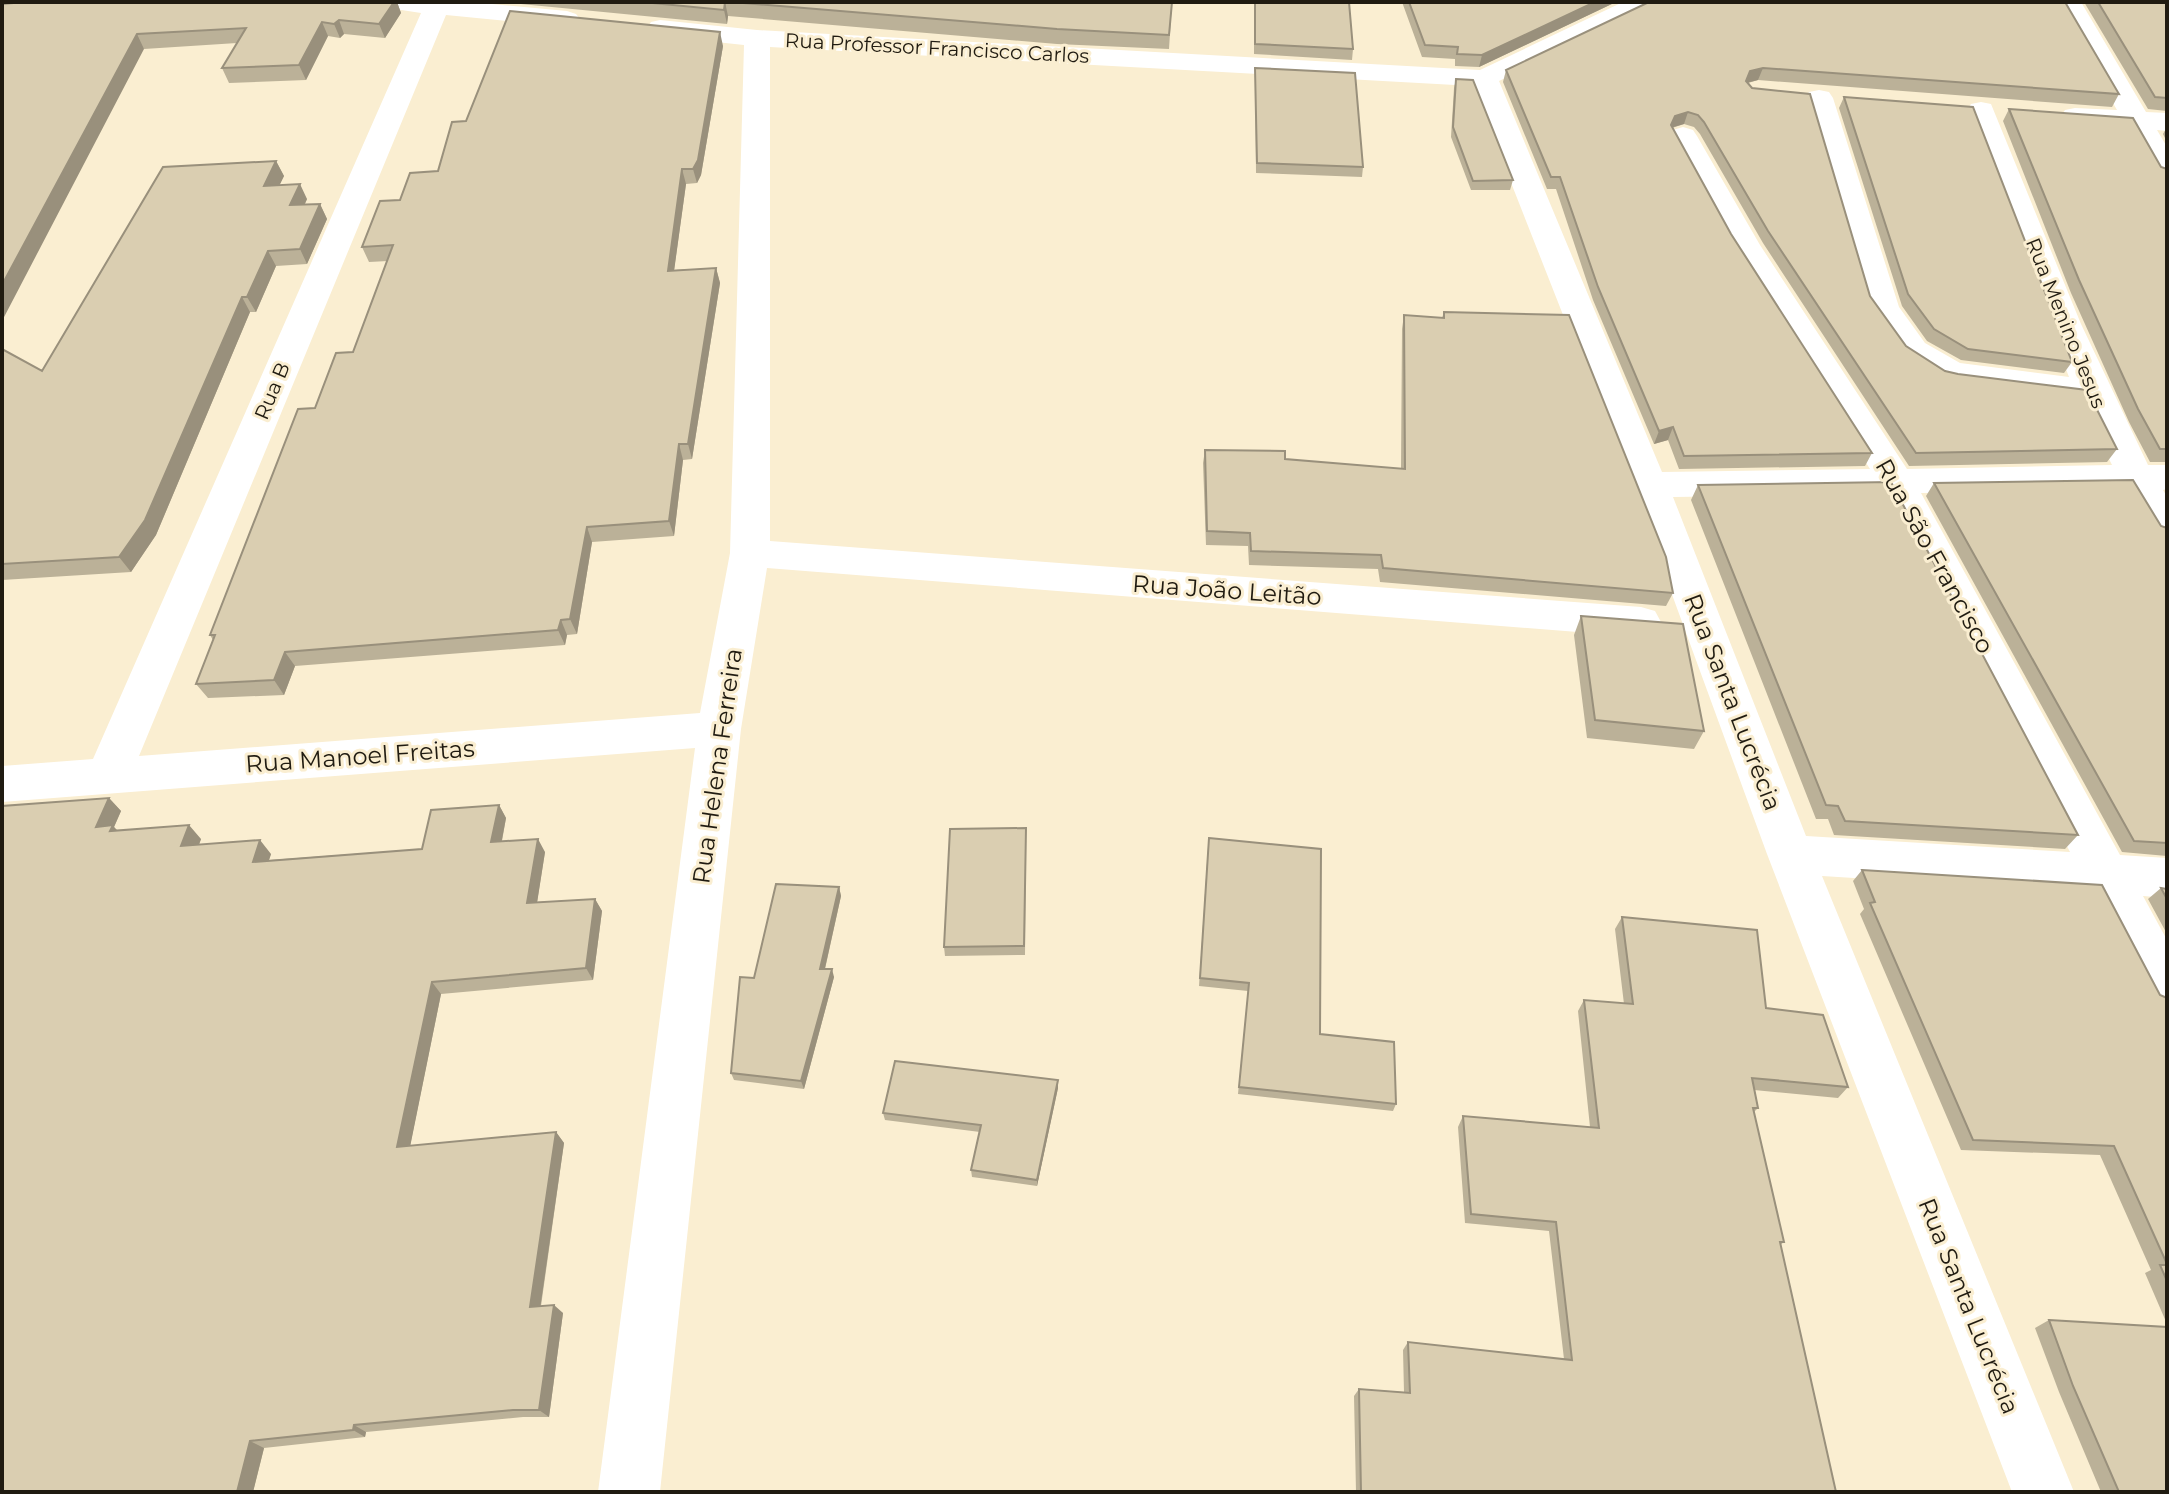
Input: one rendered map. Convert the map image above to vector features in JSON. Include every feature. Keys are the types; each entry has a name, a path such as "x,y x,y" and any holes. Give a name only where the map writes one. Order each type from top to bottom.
{"street":[{"path":"391,2 593,22"},
{"path":"1484,78 1643,2"},
{"path":"2068,2 2167,172"},
{"name":"Rua B","path":"108,776 437,6"},
{"name":"Rua Professor Francisco Carlos","path":"640,26 736,28 1484,78"},
{"name":"Rua Helena Ferreira","path":"629,1492 719,729 750,553 736,28"},
{"name":"Rua Santa Lucrécia","path":"1484,78 1491,102 1650,485 1790,854 2043,1492"},
{"path":"1819,98 1883,308 1913,350 1951,373 2092,391"},
{"name":"Rua Menino Jesus","path":"1982,110 2092,391 2150,477 2167,528"},
{"path":"2043,114 2167,122"},
{"name":"Rua São Francisco","path":"1683,136 1744,245 1896,481 2167,988"},
{"path":"1650,485 2150,477"},
{"name":"Rua João Leitão","path":"750,553 1704,627"},
{"name":"Rua Manoel Freitas","path":"2,784 719,729"},
{"path":"1790,854 2167,878"}],"building":[{"path":"394,2 379,24 339,20 334,24 322,22 299,65 222,68 246,28 137,34 2,285 2,4"},
{"path":"642,2 725,2 724,10"},
{"path":"731,2 1172,2 1169,35 1057,29"},
{"path":"1255,2 1349,2 1353,49 1255,44"},
{"path":"1409,2 1595,2 1482,55 1457,54 1458,47 1425,45"},
{"path":"1649,2 2065,2 2119,94 1763,68 1750,71 1746,81 1752,88 1810,94 1870,296 1906,346 1945,371 2087,390 2117,449 1916,453 1768,231 1704,122 1698,115 1688,112 1675,116 1671,125 1731,234 1872,453 1684,456 1673,427 1659,431 1598,287 1560,177 1551,177 1506,70"},
{"path":"2098,2 2167,2 2167,98 2155,97"},
{"path":"510,11 720,32 698,160 693,169 682,169 668,271 716,268 688,444 679,444 669,521 587,527 570,619 561,620 558,630 285,652 274,680 196,684 215,635 210,635 298,409 315,408 336,353 353,352 393,245 362,247 380,201 400,200 410,173 438,171 452,122 466,121"},
{"path":"1255,68 1355,73 1363,167 1257,163"},
{"path":"1456,79 1473,80 1513,180 1473,181 1453,127"},
{"path":"1844,97 1973,107 2072,362 1968,349 1934,329 1908,294"},
{"path":"2009,109 2133,118 2161,167 2167,169 2167,449 2160,449 2138,409 2079,280"},
{"path":"276,161 264,186 300,184 290,205 320,204 300,249 268,251 247,297 242,297 145,520 119,557 2,564 2,349 42,371 163,167"},
{"path":"1444,312 1569,315 1666,557 1673,593 1383,568 1381,555 1251,551 1250,533 1207,531 1205,450 1285,451 1285,459 1405,469 1404,315 1444,318"},
{"path":"2133,480 2161,526 2167,528 2167,843 2134,841 1934,483"},
{"path":"1891,482 2078,835 1845,821 1838,806 1826,805 1698,485"},
{"path":"1581,616 1683,624 1704,731 1595,720"},
{"path":"109,798 96,827 113,825 110,831 189,825 181,846 260,840 253,862 422,849 431,810 499,805 491,842 538,839 527,903 595,899 586,968 432,982 397,1147 556,1132 530,1307 554,1305 539,1410 354,1425 353,1430 250,1441 237,1492 2,1492 2,806"},
{"path":"1026,828 1024,946 944,947 950,829"},
{"path":"1209,838 1321,849 1320,1034 1394,1042 1396,1104 1239,1087 1249,983 1200,978"},
{"path":"1862,870 2102,885 2160,995 2167,998 2167,1264 2114,1146 1973,1140 1870,903 1875,902"},
{"path":"776,884 839,887 820,969 832,969 801,1081 731,1073 740,977 754,978"},
{"path":"1622,917 1757,930 1766,1008 1823,1015 1848,1087 1752,1078 1758,1108 1753,1108 1784,1242 1780,1242 1836,1492 1361,1492 1359,1389 1410,1393 1408,1342 1572,1360 1556,1222 1471,1214 1463,1116 1599,1128 1584,1000 1633,1004"},
{"path":"895,1061 1058,1080 1037,1180 971,1170 981,1125 883,1113"},
{"path":"2160,1265 2167,1265 2167,1281"},
{"path":"2049,1320 2167,1327 2167,1492 2119,1492 2073,1386"}]}
